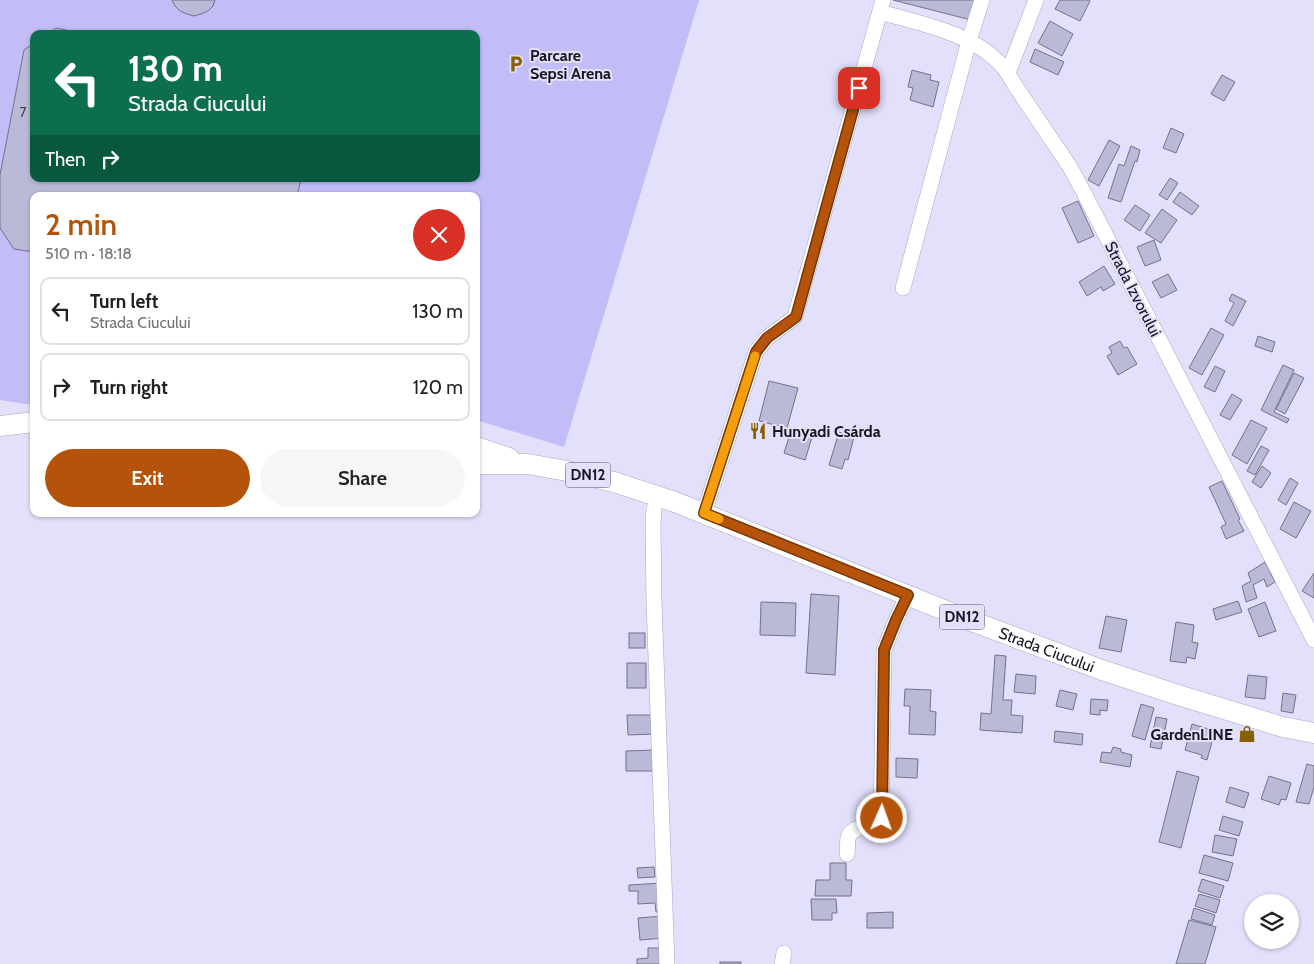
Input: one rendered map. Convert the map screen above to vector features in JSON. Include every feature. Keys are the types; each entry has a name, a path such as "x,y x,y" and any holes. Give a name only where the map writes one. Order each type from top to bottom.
{"main road":[{"path":"0,426 30,422"},
{"name":"DN12","path":"480,448 528,464 592,476 650,500"},
{"name":"DN12","path":"480,464 528,464"},
{"name":"Strada Ciucului","path":"650,500 704,513 974,622 1102,670 1283,727"},
{"path":"1283,727 1299,739 1314,745"},
{"name":"DN12","path":"1283,727 1314,733"}],"street":[{"path":"903,288 969,41 982,0"},
{"path":"1008,73 1036,0"},
{"path":"704,513 756,352 767,338 796,317 882,6"},
{"name":"Strada Izvorului","path":"882,6 969,41 996,59 1008,73 1070,167 1083,191 1314,640"},
{"path":"650,500 667,964"},
{"path":"848,854 850,833 877,823 882,818 884,650 908,595"}],"shaded area":[{"path":"0,0 699,0 564,447 480,421 480,192 30,192 30,404 0,400"}],"building":[{"path":"172,0 215,0 213,6 208,11 194,16 180,11"},
{"path":"893,0 975,0 971,20"},
{"path":"1060,0 1090,1 1080,21 1055,9"},
{"path":"1050,21 1073,34 1062,56 1038,43"},
{"path":"30,46 30,182 300,182 298,192 30,192 30,251 14,249 0,228 0,175 24,50"},
{"path":"1035,49 1064,62 1058,75 1030,62"},
{"path":"912,70 931,75 930,80 939,82 933,107 910,100 913,88 908,87"},
{"path":"1222,75 1235,82 1224,101 1211,94"},
{"path":"1171,128 1184,134 1176,153 1163,148"},
{"path":"1109,140 1120,146 1099,186 1088,180"},
{"path":"1131,146 1140,150 1121,202 1108,198 1119,164 1124,166"},
{"path":"1170,178 1178,183 1167,200 1159,195"},
{"path":"1180,192 1199,206 1192,215 1173,202"},
{"path":"1078,201 1094,236 1078,243 1062,208"},
{"path":"1135,205 1150,215 1140,231 1124,220"},
{"path":"1162,209 1177,220 1161,243 1145,233"},
{"path":"1154,240 1161,260 1145,266 1137,247"},
{"path":"1104,266 1115,284 1103,291 1101,287 1087,296 1079,282"},
{"path":"1168,274 1177,290 1161,298 1152,282"},
{"path":"1232,294 1246,301 1233,326 1225,321 1234,303 1229,300"},
{"path":"1211,328 1224,335 1202,375 1189,368"},
{"path":"1258,336 1275,342 1272,352 1255,346"},
{"path":"1120,341 1124,348 1127,347 1137,364 1118,375 1107,356 1112,353 1109,347"},
{"path":"1283,365 1294,370 1274,412 1289,419 1287,423 1261,410"},
{"path":"1215,366 1225,371 1215,392 1204,387"},
{"path":"1294,373 1304,378 1285,414 1276,409"},
{"path":"769,381 798,388 787,428 759,421"},
{"path":"1232,394 1242,400 1230,420 1220,415"},
{"path":"1251,420 1267,428 1247,464 1232,455"},
{"path":"792,428 813,434 805,460 784,453"},
{"path":"839,432 854,437 848,460 845,459 842,469 829,465"},
{"path":"1261,446 1269,450 1255,475 1247,471"},
{"path":"1262,466 1271,473 1261,488 1252,482"},
{"path":"1290,478 1298,483 1286,505 1278,500"},
{"path":"1222,481 1244,531 1226,539 1221,527 1226,524 1209,487"},
{"path":"1294,502 1311,511 1296,538 1280,529"},
{"path":"1265,562 1275,582 1267,587 1264,579 1253,585 1257,598 1246,602 1242,586 1251,581 1248,573"},
{"path":"1314,573 1314,598 1302,591"},
{"path":"811,594 839,596 835,675 806,673"},
{"path":"1238,601 1242,612 1216,620 1213,609"},
{"path":"761,602 796,603 795,636 760,635"},
{"path":"1265,602 1276,631 1259,637 1248,609"},
{"path":"1106,616 1127,620 1121,652 1099,648"},
{"path":"1176,622 1194,625 1192,642 1198,643 1195,659 1187,657 1186,663 1170,661"},
{"path":"629,633 645,633 645,648 629,648"},
{"path":"995,655 1006,656 1003,700 1012,700 1011,715 1023,716 1022,733 980,730 981,713 991,714"},
{"path":"627,663 646,663 646,688 627,688"},
{"path":"1016,674 1036,676 1035,694 1014,692"},
{"path":"1248,675 1267,677 1265,699 1245,697"},
{"path":"905,689 931,690 930,711 936,712 935,735 909,734 910,706 904,706"},
{"path":"1060,690 1077,694 1073,710 1056,706"},
{"path":"1283,693 1296,695 1293,713 1281,711"},
{"path":"1091,699 1108,700 1107,711 1100,710 1100,715 1090,714"},
{"path":"1141,704 1154,708 1145,740 1132,736"},
{"path":"627,715 655,715 655,734 628,735"},
{"path":"1156,717 1167,719 1161,749 1150,747"},
{"path":"1192,724 1215,731 1207,760 1201,758 1202,755 1185,750"},
{"path":"1055,731 1083,734 1082,745 1054,742"},
{"path":"1113,747 1121,749 1121,752 1132,755 1130,767 1100,762 1102,752 1111,753"},
{"path":"655,750 656,771 626,771 626,751"},
{"path":"896,758 918,759 917,778 896,777"},
{"path":"1307,764 1314,766 1314,787 1309,804 1296,802"},
{"path":"1177,771 1199,777 1181,848 1159,842"},
{"path":"1269,776 1291,783 1286,800 1281,799 1279,805 1261,799"},
{"path":"1230,787 1249,793 1244,808 1226,802"},
{"path":"1223,816 1243,822 1239,836 1219,830"},
{"path":"1215,835 1237,839 1233,856 1212,852"},
{"path":"1204,855 1233,863 1228,881 1199,873"},
{"path":"830,863 846,863 846,880 852,880 851,896 815,896 816,880 830,880"},
{"path":"654,867 655,877 638,878 637,868"},
{"path":"1202,879 1224,886 1220,898 1198,891"},
{"path":"662,883 663,911 656,912 655,903 638,904 638,891 629,891 629,885"},
{"path":"1199,894 1220,900 1216,913 1195,906"},
{"path":"811,899 836,899 837,913 832,913 832,920 812,920"},
{"path":"1194,908 1215,915 1212,925 1191,919"},
{"path":"893,912 893,928 867,928 867,913"},
{"path":"663,916 665,938 640,940 638,918"},
{"path":"1189,920 1216,927 1205,964 1176,964"},
{"path":"648,948 662,948 663,964 637,964 637,959 648,958"},
{"path":"720,962 741,962 741,964 720,964"}],"slow traffic":[{"path":"719,519 704,513 755,356"}],"place":[{"name":"Parcare Sepsi Arena","path":"516,64"},
{"name":"Hunyadi Csárda","path":"758,431"},
{"name":"GardenLINE","path":"1247,734"}],"route":[{"path":"859,88 796,317 767,338 756,352 704,513 908,595 884,650 882,818"}]}
